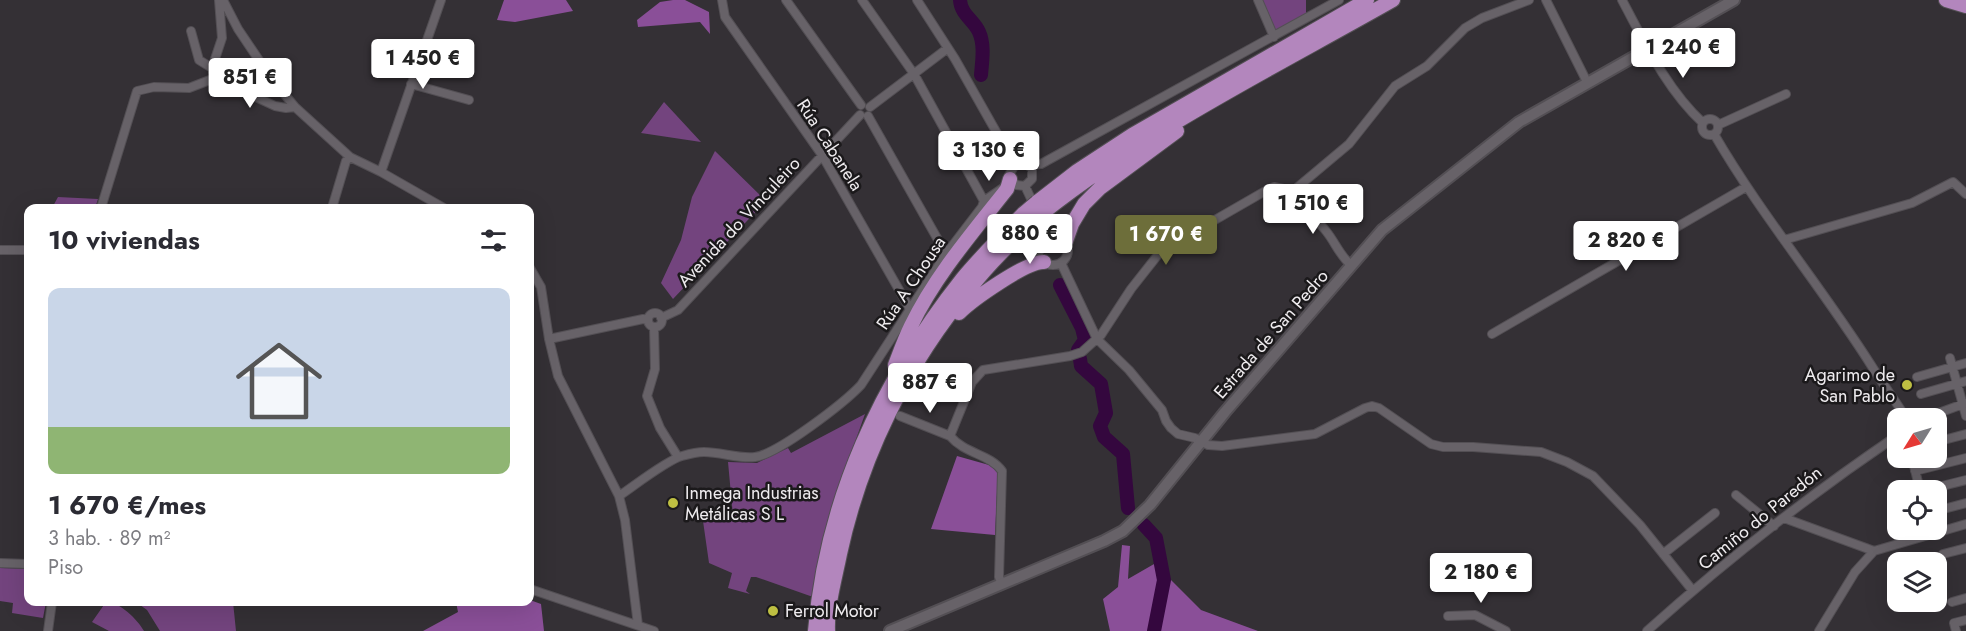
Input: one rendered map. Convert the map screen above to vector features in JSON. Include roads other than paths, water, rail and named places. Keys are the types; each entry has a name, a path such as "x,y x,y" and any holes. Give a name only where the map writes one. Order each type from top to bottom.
{"highway":[{"path":"815,631 823,575 849,475 868,429 889,388 934,315 989,248 1041,207 1077,171 1132,135 1367,0"},
{"path":"1041,207 1139,144 1393,0"},
{"path":"1946,0 1966,4"},
{"path":"1959,0 1966,4"},
{"path":"1066,242 1072,224 1084,204 1100,188 1234,90"},
{"path":"889,388 911,326 930,292 1007,189 1009,181"},
{"path":"828,631 835,579 846,526 861,480 903,386 917,362 971,286 1028,218"},
{"path":"917,362 938,342 958,314 973,300 1031,263 1044,262"}],"street":[{"path":"215,78 212,68 222,38 221,0"},
{"path":"221,0 271,78 295,107 350,157 437,204"},
{"path":"381,172 441,0"},
{"name":"Rúa Cabanela","path":"722,0 725,17 822,155 910,309"},
{"path":"786,0 861,105"},
{"path":"862,0 914,74 983,204"},
{"path":"917,0 948,48 1015,165"},
{"path":"1258,0 1274,37"},
{"path":"1025,186 1009,181 1010,171 1015,165 1041,164 1340,0"},
{"path":"1293,191 1348,144 1395,86 1427,66 1465,28 1482,18 1528,0"},
{"path":"1546,0 1587,82"},
{"path":"1622,0 1648,48 1690,112 1703,123"},
{"name":"Estrada de San Pedro","path":"890,631 1124,531 1150,505 1382,230 1519,122 1734,0"},
{"path":"191,31 199,60 212,68"},
{"path":"870,106 948,48"},
{"path":"102,204 137,91 154,87 189,87 215,78 275,106 295,107"},
{"path":"411,84 469,100"},
{"path":"1718,125 1786,94"},
{"path":"861,105 870,106"},
{"path":"861,105 858,110 864,115 946,255"},
{"path":"864,115 872,112 870,106"},
{"name":"Avenida do Vinculeiro","path":"661,318 678,309 822,155 864,115"},
{"path":"1711,119 1718,125 1717,131 1709,135 1704,133 1702,128 1706,120 1711,119"},
{"path":"1714,134 1746,187 1900,408"},
{"path":"334,204 346,161 350,157"},
{"path":"1025,186 1032,179 1032,169 1028,165"},
{"name":"Rúa A Chousa","path":"619,495 678,457 702,452 753,458 774,451 813,425 857,390 946,255 983,204 1009,181"},
{"path":"1784,240 1912,203 1953,182 1966,194"},
{"path":"1025,186 1048,235"},
{"path":"950,436 972,382 983,370 1082,352 1097,339 1131,289 1161,251 1274,187 1293,191"},
{"path":"1492,333 1746,187"},
{"path":"1293,191 1301,206 1326,231 1345,260 1351,265"},
{"path":"1048,235 1061,237 1066,242 1068,254 1061,263 1049,264 1040,258 1039,244 1048,235"},
{"path":"0,250 24,250"},
{"path":"1061,263 1097,339 1130,370 1162,410 1171,428 1178,434 1195,438 1208,445 1222,446 1315,434 1372,406 1394,417 1431,444 1443,447 1542,452 1593,476 1640,525 1693,591"},
{"path":"534,275 541,287 549,339 558,376 619,495 625,520 638,625"},
{"path":"648,320 649,316 655,313 659,315 660,324 654,327"},
{"path":"549,339 633,321 648,320"},
{"path":"648,320 649,324 654,327"},
{"path":"654,327 656,369 647,396 660,428 678,457"},
{"path":"1951,363 1965,403 1966,416"},
{"path":"1917,377 1951,363 1966,363"},
{"path":"1921,394 1966,381"},
{"path":"1947,410 1965,403"},
{"path":"900,416 950,436 955,443 970,453 997,463 1002,471 999,577 1002,584"},
{"path":"1947,439 1966,434"},
{"name":"Camiño do Paredón","path":"1647,631 1693,591 1836,477 1887,442"},
{"path":"1915,471 1966,458"},
{"path":"1914,468 1917,480"},
{"path":"1947,485 1966,480"},
{"path":"1736,495 1774,526"},
{"path":"1947,509 1966,503"},
{"path":"1663,554 1715,513"},
{"path":"1784,518 1874,551"},
{"path":"1947,528 1966,525"},
{"path":"1819,631 1855,572 1874,551 1905,540"},
{"path":"1947,553 1966,548"},
{"path":"0,563 24,564"},
{"path":"534,590 654,631"},
{"path":"1952,602 1966,598"},
{"path":"48,631 51,606"},
{"path":"1448,616 1475,615 1506,631"},
{"path":"1955,627 1966,620"}],"waterway":[{"path":"960,0 965,14 977,28 981,37 983,54 981,75"},
{"path":"1060,285 1082,328 1085,340 1078,350"},
{"path":"1080,359 1081,366 1101,384 1106,413 1100,426 1104,437 1123,454 1128,508"},
{"path":"1144,525 1156,538 1164,580 1154,631"}],"place":[{"name":"Agarimo de San Pablo","path":"1907,385"},
{"name":"Inmega Industrias Metálicas S L","path":"673,503"},
{"name":"Ferrol Motor","path":"773,611"}]}
